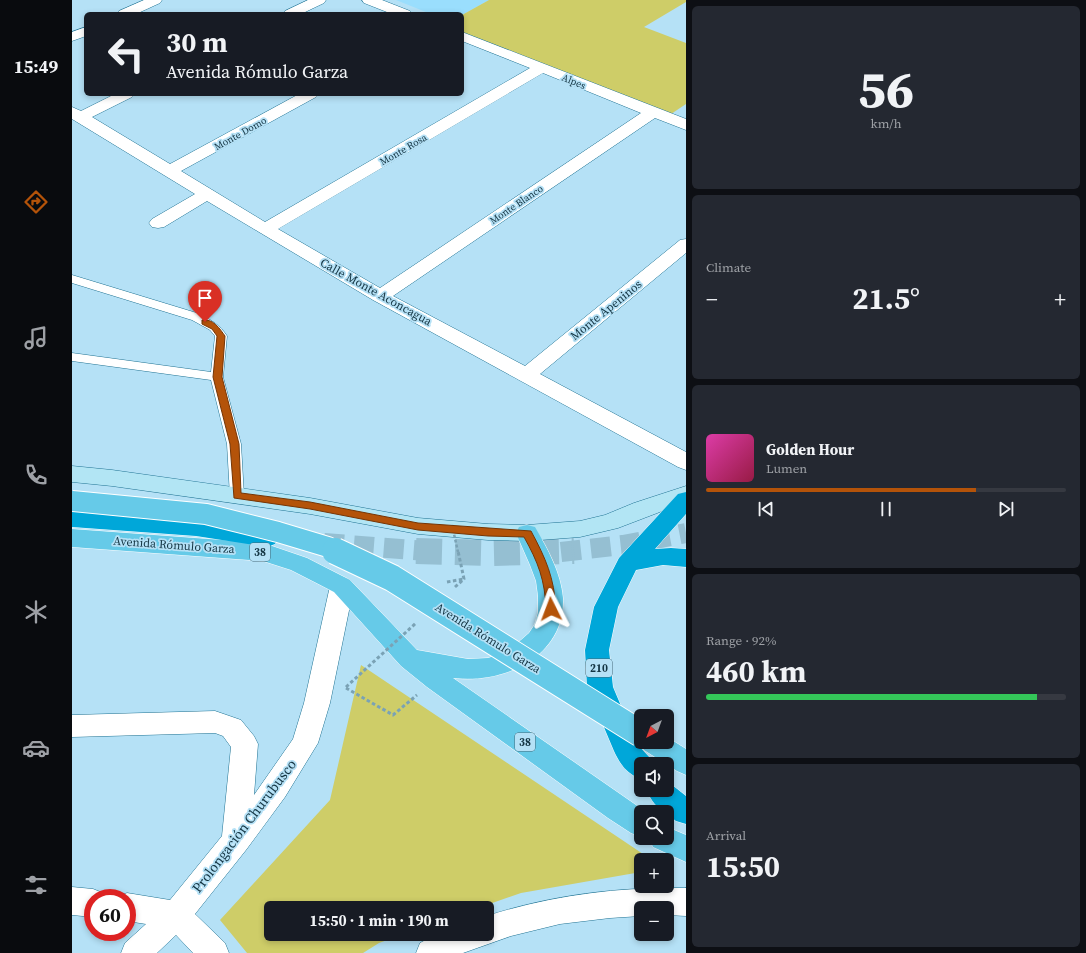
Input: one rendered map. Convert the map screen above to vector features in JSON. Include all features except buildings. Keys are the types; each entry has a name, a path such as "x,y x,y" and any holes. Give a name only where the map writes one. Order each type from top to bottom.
{"highway":[{"name":"210","path":"634,759 627,751 600,687 597,650 606,607 627,564 686,500"},
{"path":"72,519 196,528 267,538"},
{"path":"627,564 660,556 686,558"},
{"path":"666,797 686,812"}],"main road":[{"name":"Avenida Rómulo Garza","path":"72,501 206,514 278,532 328,548 392,578 634,730"},
{"path":"410,659 453,668 475,670 510,662 534,645 546,627 551,609 550,588 542,561 527,534"},
{"name":"Avenida Rómulo Garza","path":"72,538 264,552 299,564 342,586 410,659 436,680 634,819"},
{"path":"664,749 686,763"},
{"path":"674,843 686,849"}],"street":[{"path":"128,12 155,0"},
{"path":"294,12 319,0"},
{"path":"369,0 400,12"},
{"path":"72,37 84,32"},
{"name":"Alpes","path":"464,37 686,125"},
{"name":"Monte Rosa","path":"265,229 541,68"},
{"path":"76,114 122,96"},
{"name":"Monte Domo","path":"169,171 307,96"},
{"name":"Monte Blanco","path":"380,296 653,112"},
{"name":"Calle Monte Aconcagua","path":"76,114 265,229 380,296 686,462"},
{"path":"158,223 207,194"},
{"name":"Monte Apeninos","path":"527,375 686,244"},
{"path":"72,474 112,478 310,506 418,526 527,534 580,529 610,522 686,494"},
{"name":"Prolongación Churubusco","path":"136,953 176,915 236,841 276,789 305,743 317,702 342,586"},
{"path":"72,726 215,722 232,728 245,744 236,841"},
{"path":"72,901 84,902"},
{"path":"494,928 564,909 611,904 686,902"},
{"path":"136,908 176,915 214,953"},
{"path":"431,953 456,941"}],"lane":[{"path":"72,279 196,317 214,327 221,336 217,377 234,444 237,496"},
{"path":"72,357 217,377"}],"path":[{"path":"346,687 393,715 436,680"}],"shaded area":[{"path":"396,0 489,0 464,14 464,12 426,12"},
{"path":"489,0 686,0 686,2 644,27 686,43 686,104 671,114 464,33 464,14"},
{"path":"361,665 642,853 634,853 634,873 521,893 494,902 494,901 264,901 264,941 385,941 363,953 247,953 220,920 330,800"}],"tunnel":[{"path":"569,551 623,545 686,533"},
{"path":"324,543 430,551"},
{"path":"416,551 430,551"},
{"path":"430,551 492,553 569,551"},
{"path":"430,551 438,552"},
{"path":"561,552 569,551"},
{"path":"569,551 574,551"}],"route":[{"path":"205,322 214,327 221,336 217,377 234,444 237,496 310,506 418,526 527,534 542,561 550,588 551,609"}]}
